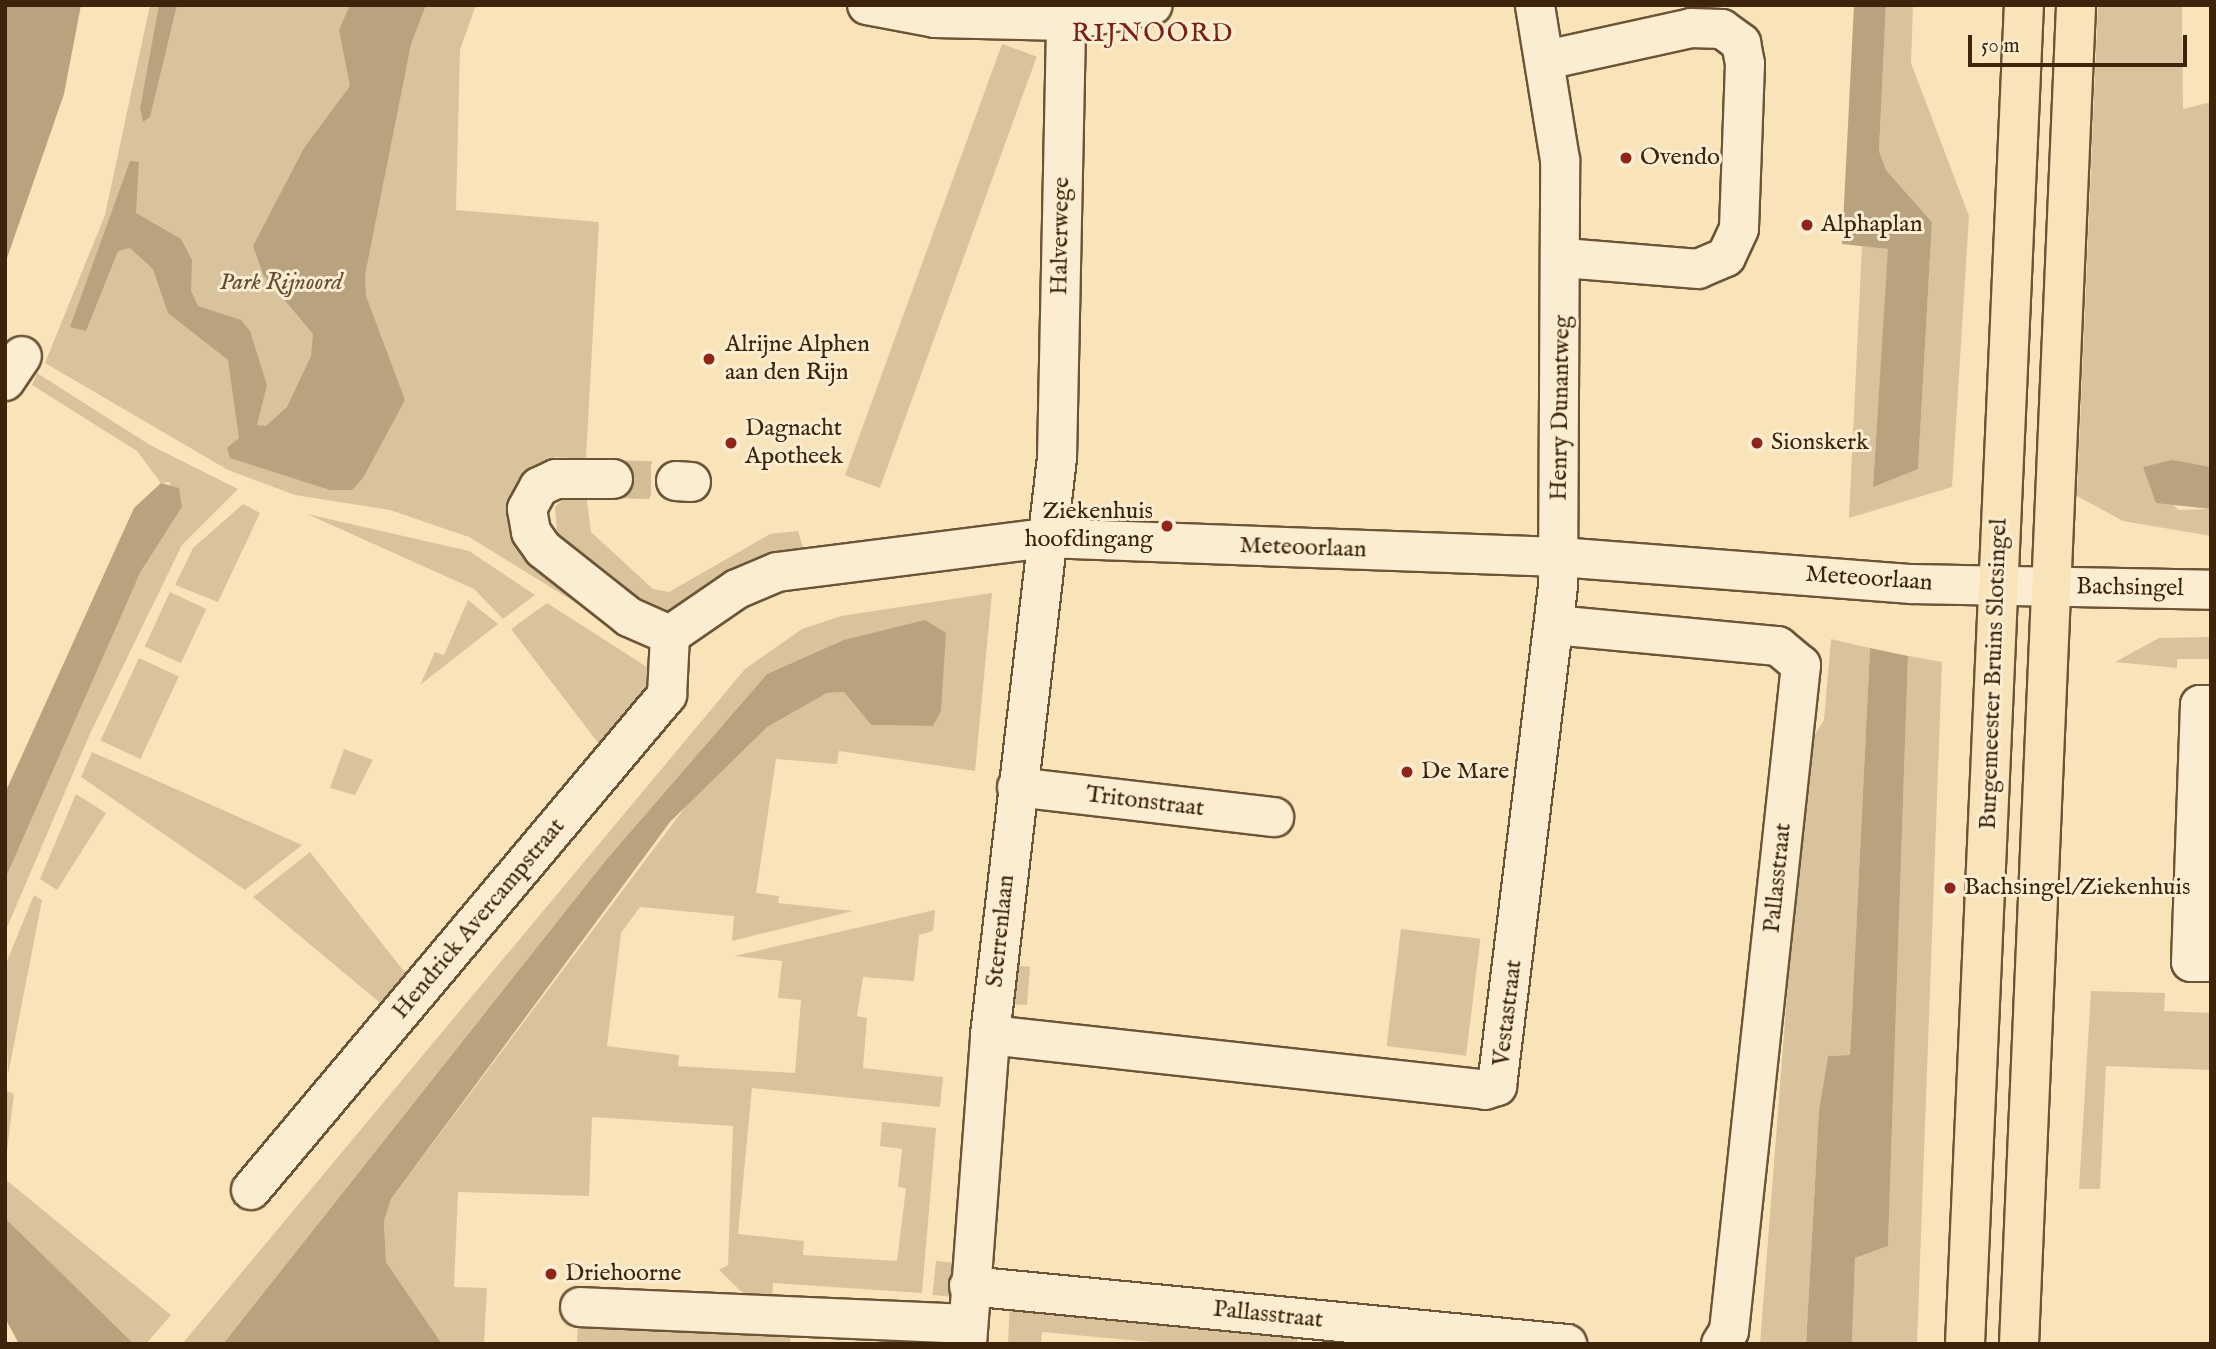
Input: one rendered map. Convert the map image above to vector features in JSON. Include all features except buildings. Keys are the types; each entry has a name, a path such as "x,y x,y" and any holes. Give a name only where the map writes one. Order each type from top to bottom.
{"main road":[{"name":"Burgemeester Bruins Slotsingel","path":"1965,1344 2024,5"},
{"name":"Burgemeester Bruins Slotsingel","path":"2019,1344 2049,587 2076,5"}],"street":[{"path":"867,5 1066,21 1153,5"},
{"name":"Henry Dunantweg","path":"1535,5 1546,60 1560,160 1564,258 1559,557"},
{"name":"Halverwege","path":"1045,538 1057,458 1066,21"},
{"path":"1546,60 1691,27 1722,29 1741,43 1745,64 1739,229 1726,257 1698,269 1564,258"},
{"path":"613,479 556,479 539,487 527,509 543,549 629,617 670,635"},
{"name":"Meteoorlaan","path":"670,635 737,589 777,572 1045,538 1559,557 2049,587"},
{"name":"Sterrenlaan","path":"580,1307 967,1334 990,1035 1045,538"},
{"name":"Vestastraat","path":"990,1035 1485,1090 1497,1086 1554,625 1559,557"},
{"name":"Bachsingel","path":"2049,587 2211,590"},
{"name":"Pallasstraat","path":"1554,625 1778,646 1801,665 1729,1331 1721,1344"},
{"name":"Hendrick Avercampstraat","path":"251,1190 667,695 670,635"},
{"path":"2211,705 2200,705 2191,962 2211,962"},
{"name":"Tritonstraat","path":"1017,787 1274,817"},
{"name":"Pallasstraat","path":"970,1286 1567,1344"}],"green space":[{"name":"Park Rijnoord","path":"150,5 476,5 460,50 456,210 599,222 586,459 555,457 528,473 514,513 620,630 469,537 390,510 295,495 228,470 45,363 105,215"},
{"path":"1886,5 1913,5 1911,63 1969,216 1952,487 1849,518 1862,246 1889,249 1873,486 1918,468 1932,222 1886,170 1879,151"},
{"path":"2098,5 2182,5 2183,109 2211,102 2211,467 2175,461 2143,468 2178,510 2211,509 2211,536 2123,521 2077,496"},
{"path":"1002,44 1037,57 880,488 845,475"},
{"path":"37,373 150,445 238,489 182,545 89,736 5,932 5,879 52,762 140,573 182,507 169,482 161,483 137,451 32,385"},
{"path":"571,492 586,493 591,532 653,589 669,592 770,534 798,531 804,550 668,614 653,615 557,533 555,507"},
{"path":"243,504 260,513 218,602 175,585 193,548"},
{"path":"307,514 469,551 535,595 503,619 474,589"},
{"path":"170,592 206,609 181,663 145,646"},
{"path":"992,593 975,771 839,751 837,764 776,759 756,893 779,896 778,903 853,911 732,941 734,916 640,907 621,933 607,1046 679,1055 678,1066 795,1073 801,1000 778,998 782,961 734,956 935,910 933,931 919,935 914,981 863,977 857,1016 867,1018 863,1068 943,1077 940,1107 752,1088 738,1234 804,1241 803,1255 897,1261 906,1188 898,1187 902,1149 880,1146 882,1122 936,1128 922,1293 773,1283 772,1299 749,1299 719,1270 728,1265 733,1126 592,1117 589,1196 458,1192 454,1287 487,1288 484,1344 442,1344 386,1262 384,1221 391,1199 704,782 767,726 827,693 844,692 871,725 933,726 792,663 767,674 606,860 223,1344 182,1344 745,669 802,629 841,616"},
{"path":"468,600 498,624 420,685 435,652 444,655"},
{"path":"547,603 647,667 658,667 657,685 602,748 511,629"},
{"path":"2211,637 2211,659 2177,659 2177,668 2115,662 2159,638"},
{"path":"1831,639 1870,648 1850,1055 1828,1056 1819,1110 1806,1344 1760,1344 1806,749 1824,720"},
{"path":"1908,656 1942,662 1917,1344 1852,1344 1855,1258 1888,1246"},
{"path":"139,658 179,677 140,759 101,740"},
{"path":"344,749 373,760 355,795 330,788"},
{"path":"92,752 302,845 245,890 81,777"},
{"path":"76,794 106,813 57,890 40,879"},
{"path":"310,852 410,979 385,1007 253,897"},
{"path":"34,895 42,900 8,1075 5,966"},
{"path":"1401,929 1480,939 1466,1056 1387,1046"},
{"path":"1013,965 1030,967 1027,1005 1012,1004"},
{"path":"2091,991 2165,993 2164,1011 2211,1013 2211,1070 2106,1066 2100,1189 2079,1189"},
{"path":"5,1090 14,1094 6,1159 5,1158"},
{"path":"5,1179 171,1315 146,1344 134,1344 5,1218"},
{"path":"936,1261 956,1263 952,1297 932,1295"},
{"path":"1010,1299 1299,1327 1297,1344 1173,1344 1042,1332 1041,1344 1008,1344"},
{"path":"578,1316 791,1330 790,1344 577,1344"}],"shaded area":[{"path":"5,5 81,5 64,94 5,264"},
{"path":"159,5 177,5 150,117 143,122 140,109"},
{"path":"350,5 426,5 411,44 365,275 366,296 405,400 363,478 352,490 330,490 230,458 227,448 239,438 228,360 168,313 153,269 130,248 118,251 86,331 70,327 130,161 139,162 136,213 181,239 192,260 191,291 198,306 241,320 250,331 267,385 257,425 266,426 287,407 311,356 313,334 263,274 253,246 304,148 350,86 339,30"},
{"path":"1854,5 1886,5 1879,151 1886,170 1932,222 1918,469 1873,487 1888,249 1842,244"},
{"path":"2172,460 2211,467 2211,509 2156,503 2143,467"},
{"path":"161,483 179,488 182,507 140,573 5,879 5,793 134,508"},
{"path":"925,620 946,633 941,711 933,726 871,725 844,692 827,693 767,727 670,822 391,1199 384,1221 386,1262 442,1344 223,1344 606,860 767,674 844,640"},
{"path":"1870,648 1908,656 1888,1246 1855,1258 1852,1344 1806,1344 1819,1110 1828,1056 1850,1055"},
{"path":"5,1218 134,1344 19,1344 5,1318"}],"tunnel":[{"path":"613,479 676,481"}],"place":[{"name":"Ovendo","path":"1626,158"},
{"name":"Alphaplan","path":"1807,225"},
{"name":"Alrijne Alphen aan den Rijn","path":"709,359"},
{"name":"Dagnacht Apotheek","path":"731,443"},
{"name":"Sionskerk","path":"1757,443"},
{"name":"Ziekenhuis hoofdingang","path":"1167,526"},
{"name":"De Mare","path":"1407,772"},
{"name":"Bachsingel/Ziekenhuis","path":"1950,888"},
{"name":"Driehoorne","path":"551,1274"}],"district":[{"name":"RIJNOORD","path":"1153,34"}]}
